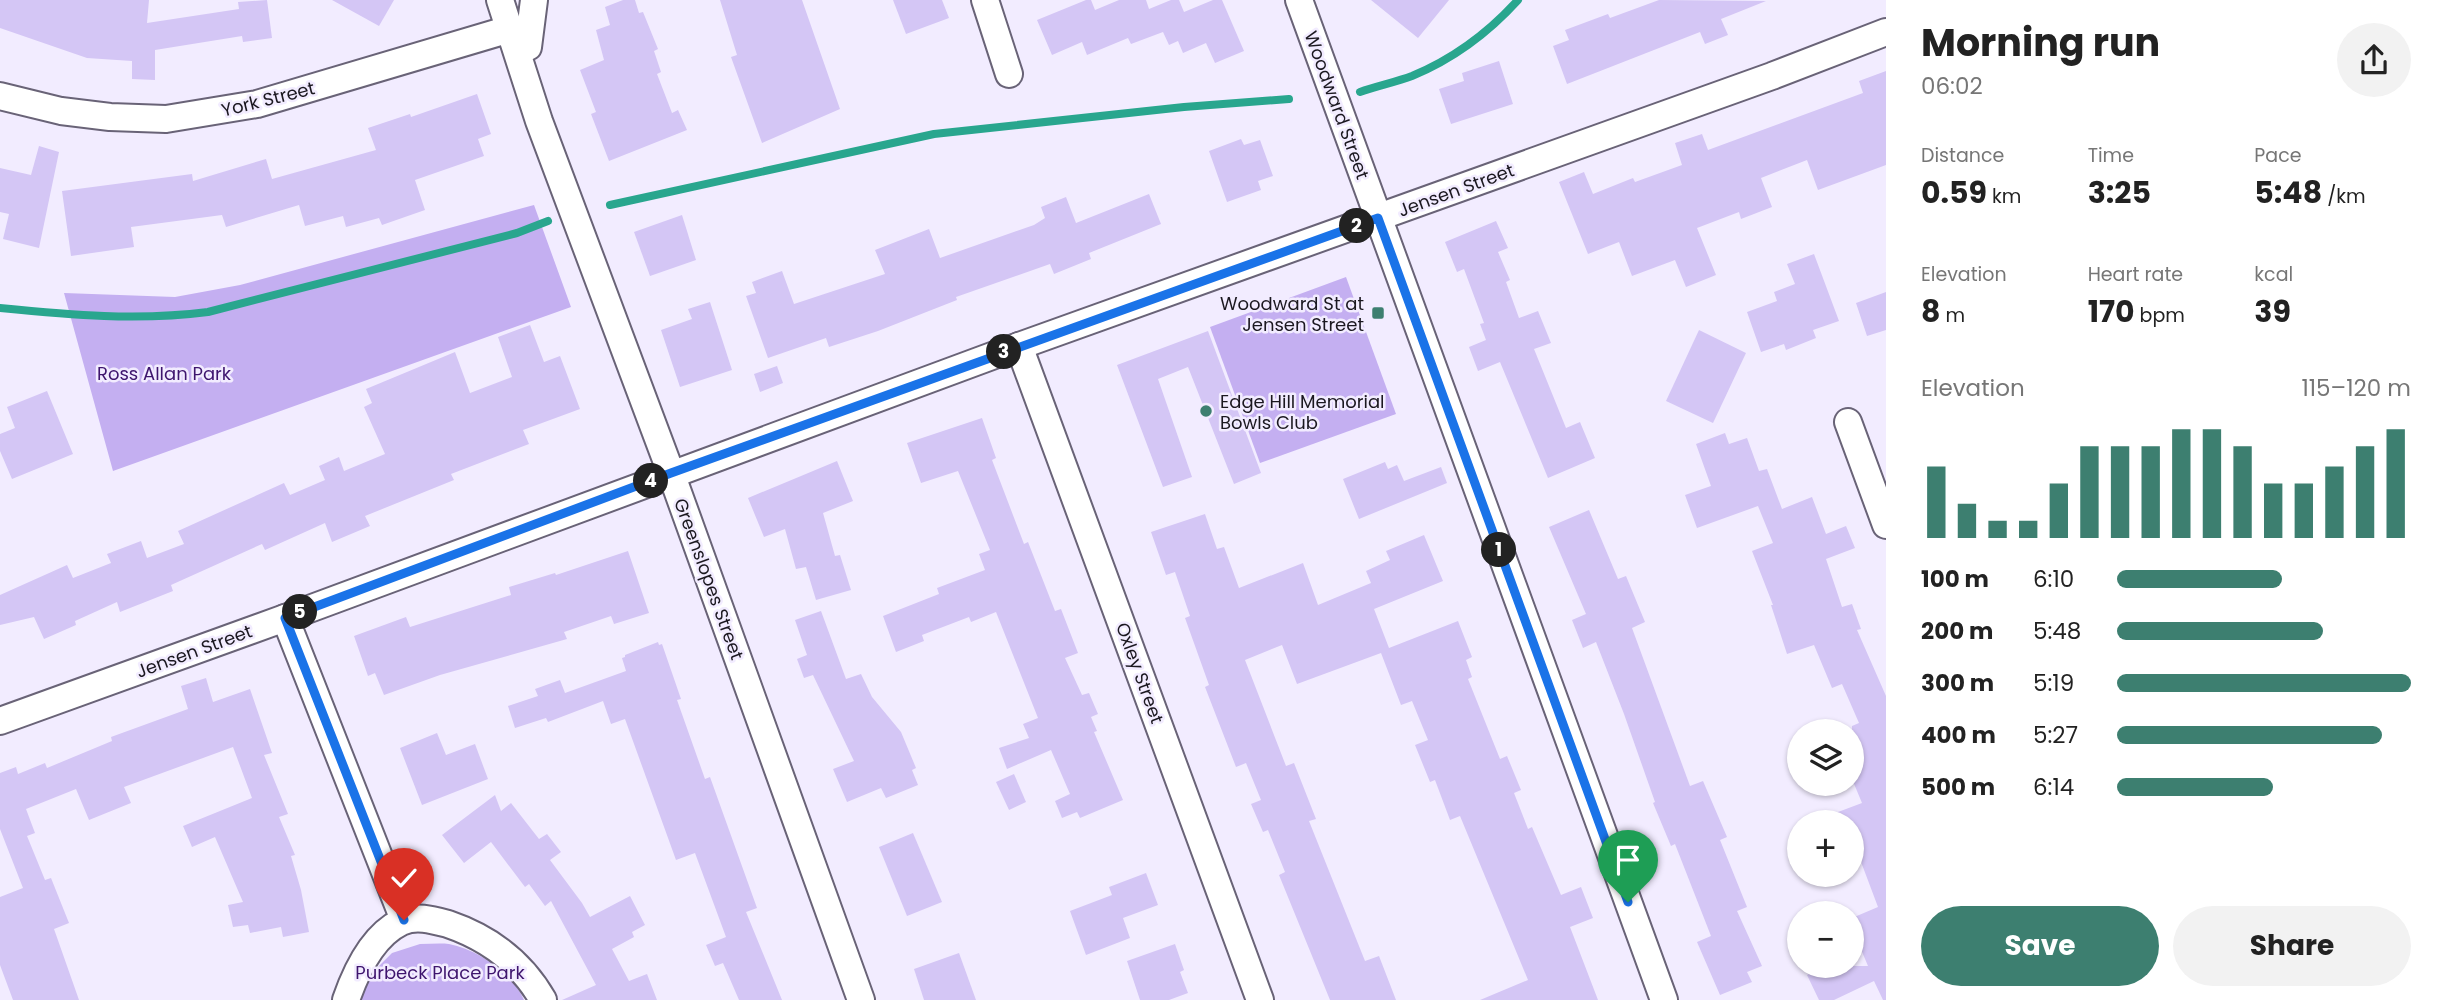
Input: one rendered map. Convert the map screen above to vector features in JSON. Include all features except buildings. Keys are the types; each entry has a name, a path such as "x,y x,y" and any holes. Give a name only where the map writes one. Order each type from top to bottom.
{"street":[{"path":"500,0 520,30"},
{"path":"520,30 534,0"},
{"path":"985,0 1009,74"},
{"name":"Woodward Street","path":"1299,0 1664,1000"},
{"name":"York Street","path":"0,96 61,111 110,117 166,119 257,104 520,30"},
{"name":"Greenslopes Street","path":"520,30 539,121 671,473 861,1000"},
{"name":"Jensen Street","path":"0,721 285,618 671,473 1886,32"},
{"name":"Oxley Street","path":"1019,346 1261,1000"},
{"path":"1848,422 1886,525"},
{"path":"285,618 404,920"},
{"path":"346,1000 352,981 371,949 387,930 404,920 422,918 468,931 492,944 532,980 543,1000"}],"green space":[{"name":"Ross Allan Park","path":"534,205 571,307 113,471 64,293 175,297 240,285"},
{"path":"1346,277 1396,414 1260,463 1210,327"},
{"name":"Purbeck Place Park","path":"420,944 449,944 471,951 503,972 524,1000 356,1000 371,974 392,953"}],"waterway":[{"path":"1360,92 1412,76 1456,53 1483,34 1518,0"},
{"path":"610,205 934,134 1184,107 1289,99"},
{"path":"0,308 130,317 208,312 517,233 548,221"}],"place":[{"name":"Woodward St at Jensen Street","path":"1378,313"},
{"name":"Edge Hill Memorial Bowls Club","path":"1206,411"}],"route":[{"path":"404,920 285,618 671,473 1378,218 1628,902"}]}
